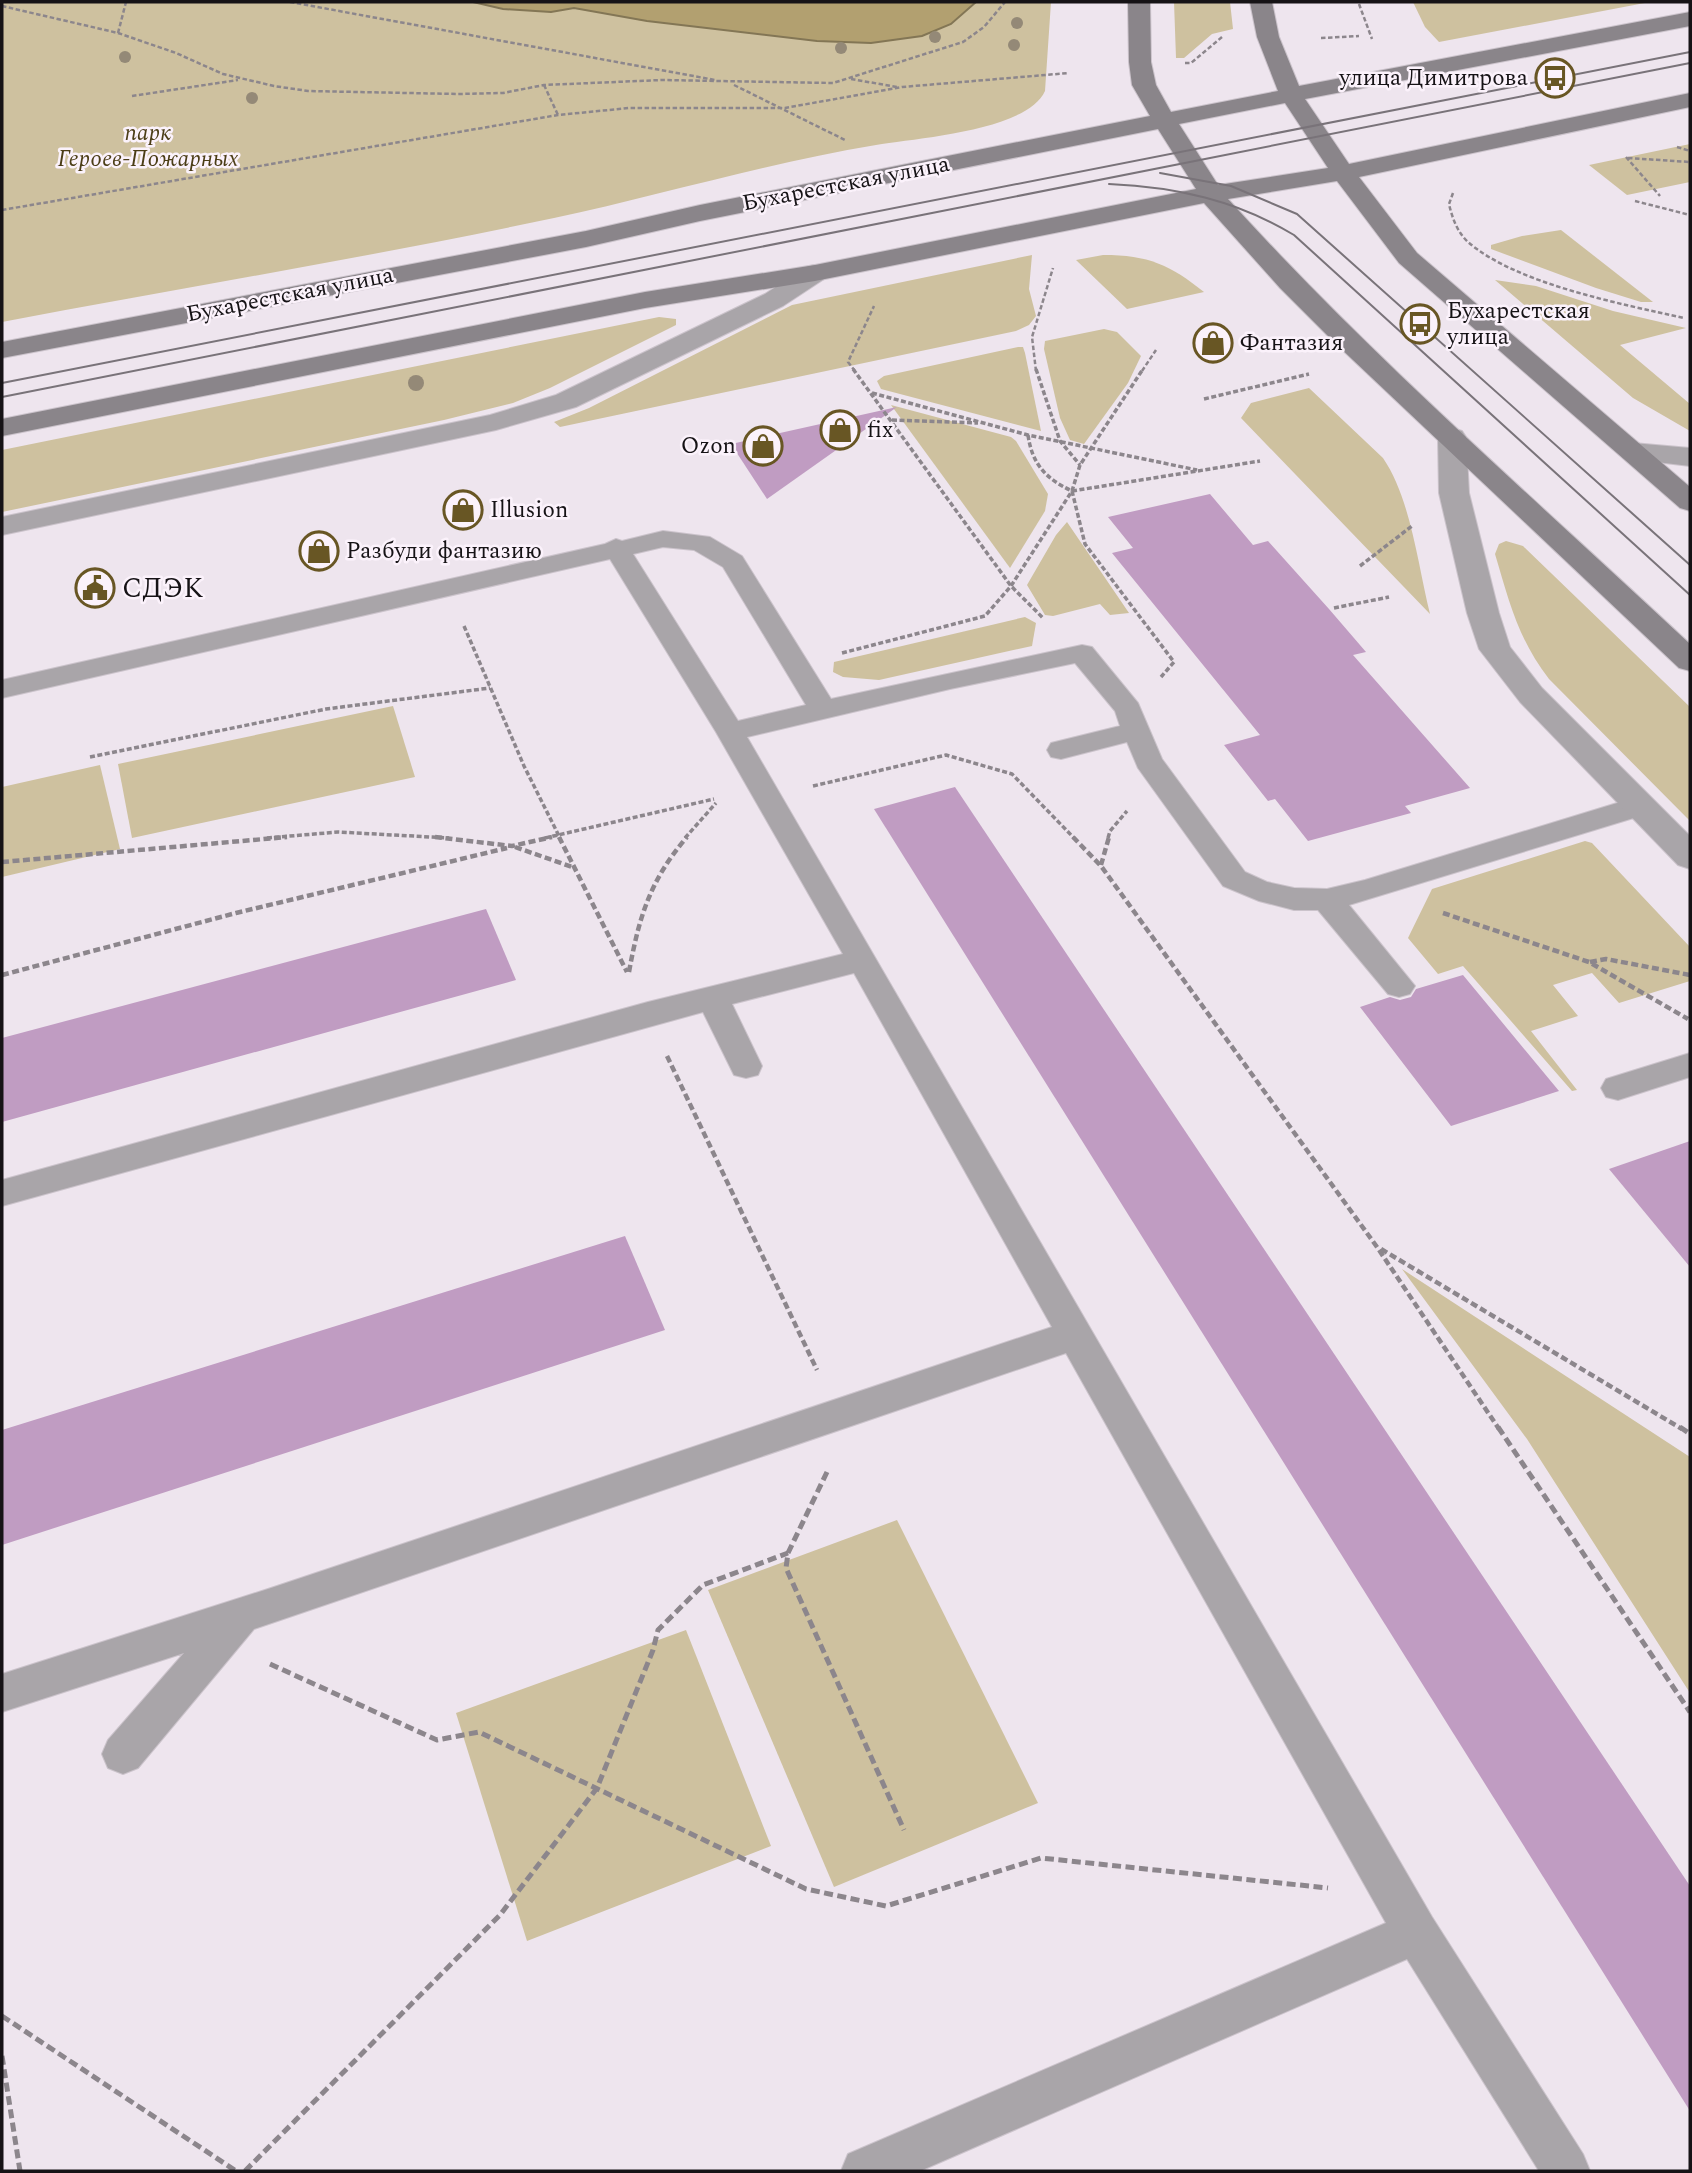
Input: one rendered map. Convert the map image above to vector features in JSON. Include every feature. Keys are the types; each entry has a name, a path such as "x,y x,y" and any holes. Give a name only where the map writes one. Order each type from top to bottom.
{"main road":[{"path":"1139,2 1140,62 1144,85 1210,194 1289,282 1690,661"},
{"path":"1261,2 1268,37 1292,95 1343,173 1408,258 1690,502"},
{"name":"Бухарестская улица","path":"2,350 586,239 700,213 1164,120 1690,19"},
{"path":"2,428 645,300 815,273 1210,194 1343,173 1690,100"}],"street":[{"path":"2,526 496,422 566,401 774,300 815,273"},
{"path":"1452,437 1454,493 1483,613 1495,649 1531,695 1690,857"},
{"path":"1633,452 1690,457"}],"lane":[{"path":"2,689 616,547 663,539 701,543 733,562 823,710"},
{"path":"616,547 730,732 862,960 1405,1914 1566,2171"},
{"path":"730,732 950,680 1082,653 1128,709 1148,761 1234,879 1259,891 1282,897 1327,900 1369,890 1640,806"},
{"path":"1061,750 1136,731"},
{"path":"1327,900 1399,986"},
{"path":"2,1194 713,998 862,960"},
{"path":"713,998 746,1066"},
{"path":"1618,1088 1690,1065"},
{"path":"2,1693 228,1629 839,1412 1074,1335"},
{"path":"123,1754 228,1629"},
{"path":"865,2171 1405,1914"}],"path":[{"path":"118,33 126,2"},
{"path":"290,2 730,83 849,141"},
{"path":"2,6 151,43 239,79 308,91 503,93 544,85 662,80 833,83 963,42 984,27 1005,2"},
{"path":"1359,4 1376,46"},
{"path":"1177,63 1191,63 1220,37 1234,36"},
{"path":"1321,38 1371,36"},
{"path":"2,210 558,115 629,108 785,108 902,87 1069,73"},
{"path":"132,96 239,79"},
{"path":"847,79 902,87"},
{"path":"544,85 558,115"},
{"path":"1617,151 1627,158 1660,196"},
{"path":"1627,158 1690,162"},
{"path":"1455,191 1449,204 1457,227 1468,242 1491,257 1588,293 1633,307 1684,318"},
{"path":"1635,201 1690,215"},
{"path":"1056,257 1032,337 1034,364 1060,442 1080,465"},
{"path":"797,665 985,616 1011,586 1072,491 1080,465 1156,351"},
{"path":"858,373 1011,586 1082,653"},
{"path":"1204,399 1309,374"},
{"path":"871,393 1028,435 1197,470"},
{"path":"891,420 982,423"},
{"path":"1028,435 1029,453 1049,481 1072,491 1260,461"},
{"path":"1072,491 1078,522 1086,544 1174,662 1154,686"},
{"path":"1360,566 1421,519"},
{"path":"1334,608 1389,597"},
{"path":"90,757 326,709 490,688"},
{"path":"760,784 787,792 946,755 1012,774 1101,866 1377,1247 1690,1712"},
{"path":"2,975 236,913 721,797 681,843 650,889 636,935 629,977"},
{"path":"2,862 338,832 422,835 512,846 575,868"},
{"path":"1369,890 1485,925 1589,962 1690,1020"},
{"path":"1589,962 1606,959 1690,975"},
{"path":"1377,1247 1660,1413 1690,1434"},
{"path":"839,1412 847,1429 788,1553 786,1568 904,1830"},
{"path":"246,2171 500,1915 597,1788 653,1650 658,1630 703,1585 788,1553"},
{"path":"228,1629 437,1740 479,1732 806,1889 886,1906 1041,1858 1405,1914"},
{"path":"2,2016 236,2171"},
{"path":"2,2056 20,2171"}],"green space":[{"name":"парк Героев-Пожарных","path":"2,2 1051,2 1045,91 1034,105 994,124 835,152 485,232 2,322"},
{"path":"1174,2 1230,2 1233,29 1212,34 1184,58 1176,58"},
{"path":"1413,2 1650,2 1439,42 1425,27"},
{"path":"1690,144 1690,182 1627,195 1589,165"},
{"path":"1561,230 1653,302 1641,302 1596,288 1491,249 1491,245 1522,236"},
{"path":"1032,255 1029,289 1036,316 1029,325 1016,331 560,427 554,422 589,408 792,305"},
{"path":"1103,255 1133,257 1158,263 1204,292 1127,309 1076,260"},
{"path":"1495,280 1536,286 1613,311 1686,328 1620,345 1690,404 1690,431 1633,398"},
{"path":"659,317 676,319 676,325 550,388 513,403 444,420 2,512 2,450"},
{"path":"1104,329 1117,332 1141,356 1128,383 1084,444 1070,440 1060,418 1044,349 1045,341"},
{"path":"1023,347 1025,353 1041,431 881,389 877,381 884,376"},
{"path":"1309,388 1383,458 1393,475 1407,513 1430,614 1241,418 1251,403"},
{"path":"891,405 1011,437 1016,441 1048,494 1045,511 1010,568"},
{"path":"1067,522 1129,613 1110,615 1100,604 1053,616 1045,615 1027,585 1056,535"},
{"path":"1506,541 1523,546 1690,707 1690,821 1549,679 1538,664 1516,619 1495,554 1499,544"},
{"path":"1025,617 1036,623 1032,646 879,680 843,677 833,672 834,662"},
{"path":"393,706 415,777 132,838 118,764"},
{"path":"100,765 120,849 2,877 2,787"},
{"path":"1585,841 1592,843 1690,947 1690,981 1619,1003 1592,973 1553,985 1578,1016 1531,1031 1577,1090 1572,1091 1463,966 1438,974 1408,938 1432,889"},
{"path":"1402,1269 1690,1457 1690,1693 1527,1439"},
{"path":"897,1520 1038,1803 834,1887 708,1590"},
{"path":"686,1630 771,1846 527,1941 456,1713"}],"shaded area":[{"path":"473,2 976,2 951,24 922,36 871,43 817,41 647,21 574,8 551,12 503,9"}],"building":[{"path":"897,407 767,499 731,444"},
{"path":"1210,494 1253,545 1268,541 1329,609 1366,652 1353,655 1470,788 1405,806 1411,813 1308,841 1275,799 1268,801 1224,745 1260,735 1112,553 1133,548 1108,517"},
{"path":"955,787 1690,1886 1690,2111 874,809"},
{"path":"486,909 516,980 2,1122 2,1038"},
{"path":"1463,975 1559,1091 1451,1126 1360,1007 1390,997 1400,1000 1411,997 1416,989"},
{"path":"1690,1141 1690,1267 1609,1169"},
{"path":"625,1236 665,1330 2,1545 2,1430"}],"tram line":[{"path":"2,383 1690,52"},
{"path":"2,397 1690,63"},
{"path":"1160,173 1231,186 1297,214 1690,565"},
{"path":"1109,184 1182,192 1228,204 1294,235 1690,595"}],"place":[{"name":"улица Димитрова","path":"1555,78"},
{"name":"Бухарестская улица","path":"1420,324"},
{"name":"Фантазия","path":"1213,343"},
{"name":"fix","path":"840,430"},
{"name":"Ozon","path":"763,446"},
{"name":"Illusion","path":"463,510"},
{"name":"Разбуди фантазию","path":"319,551"},
{"name":"СДЭК","path":"95,588"}]}
